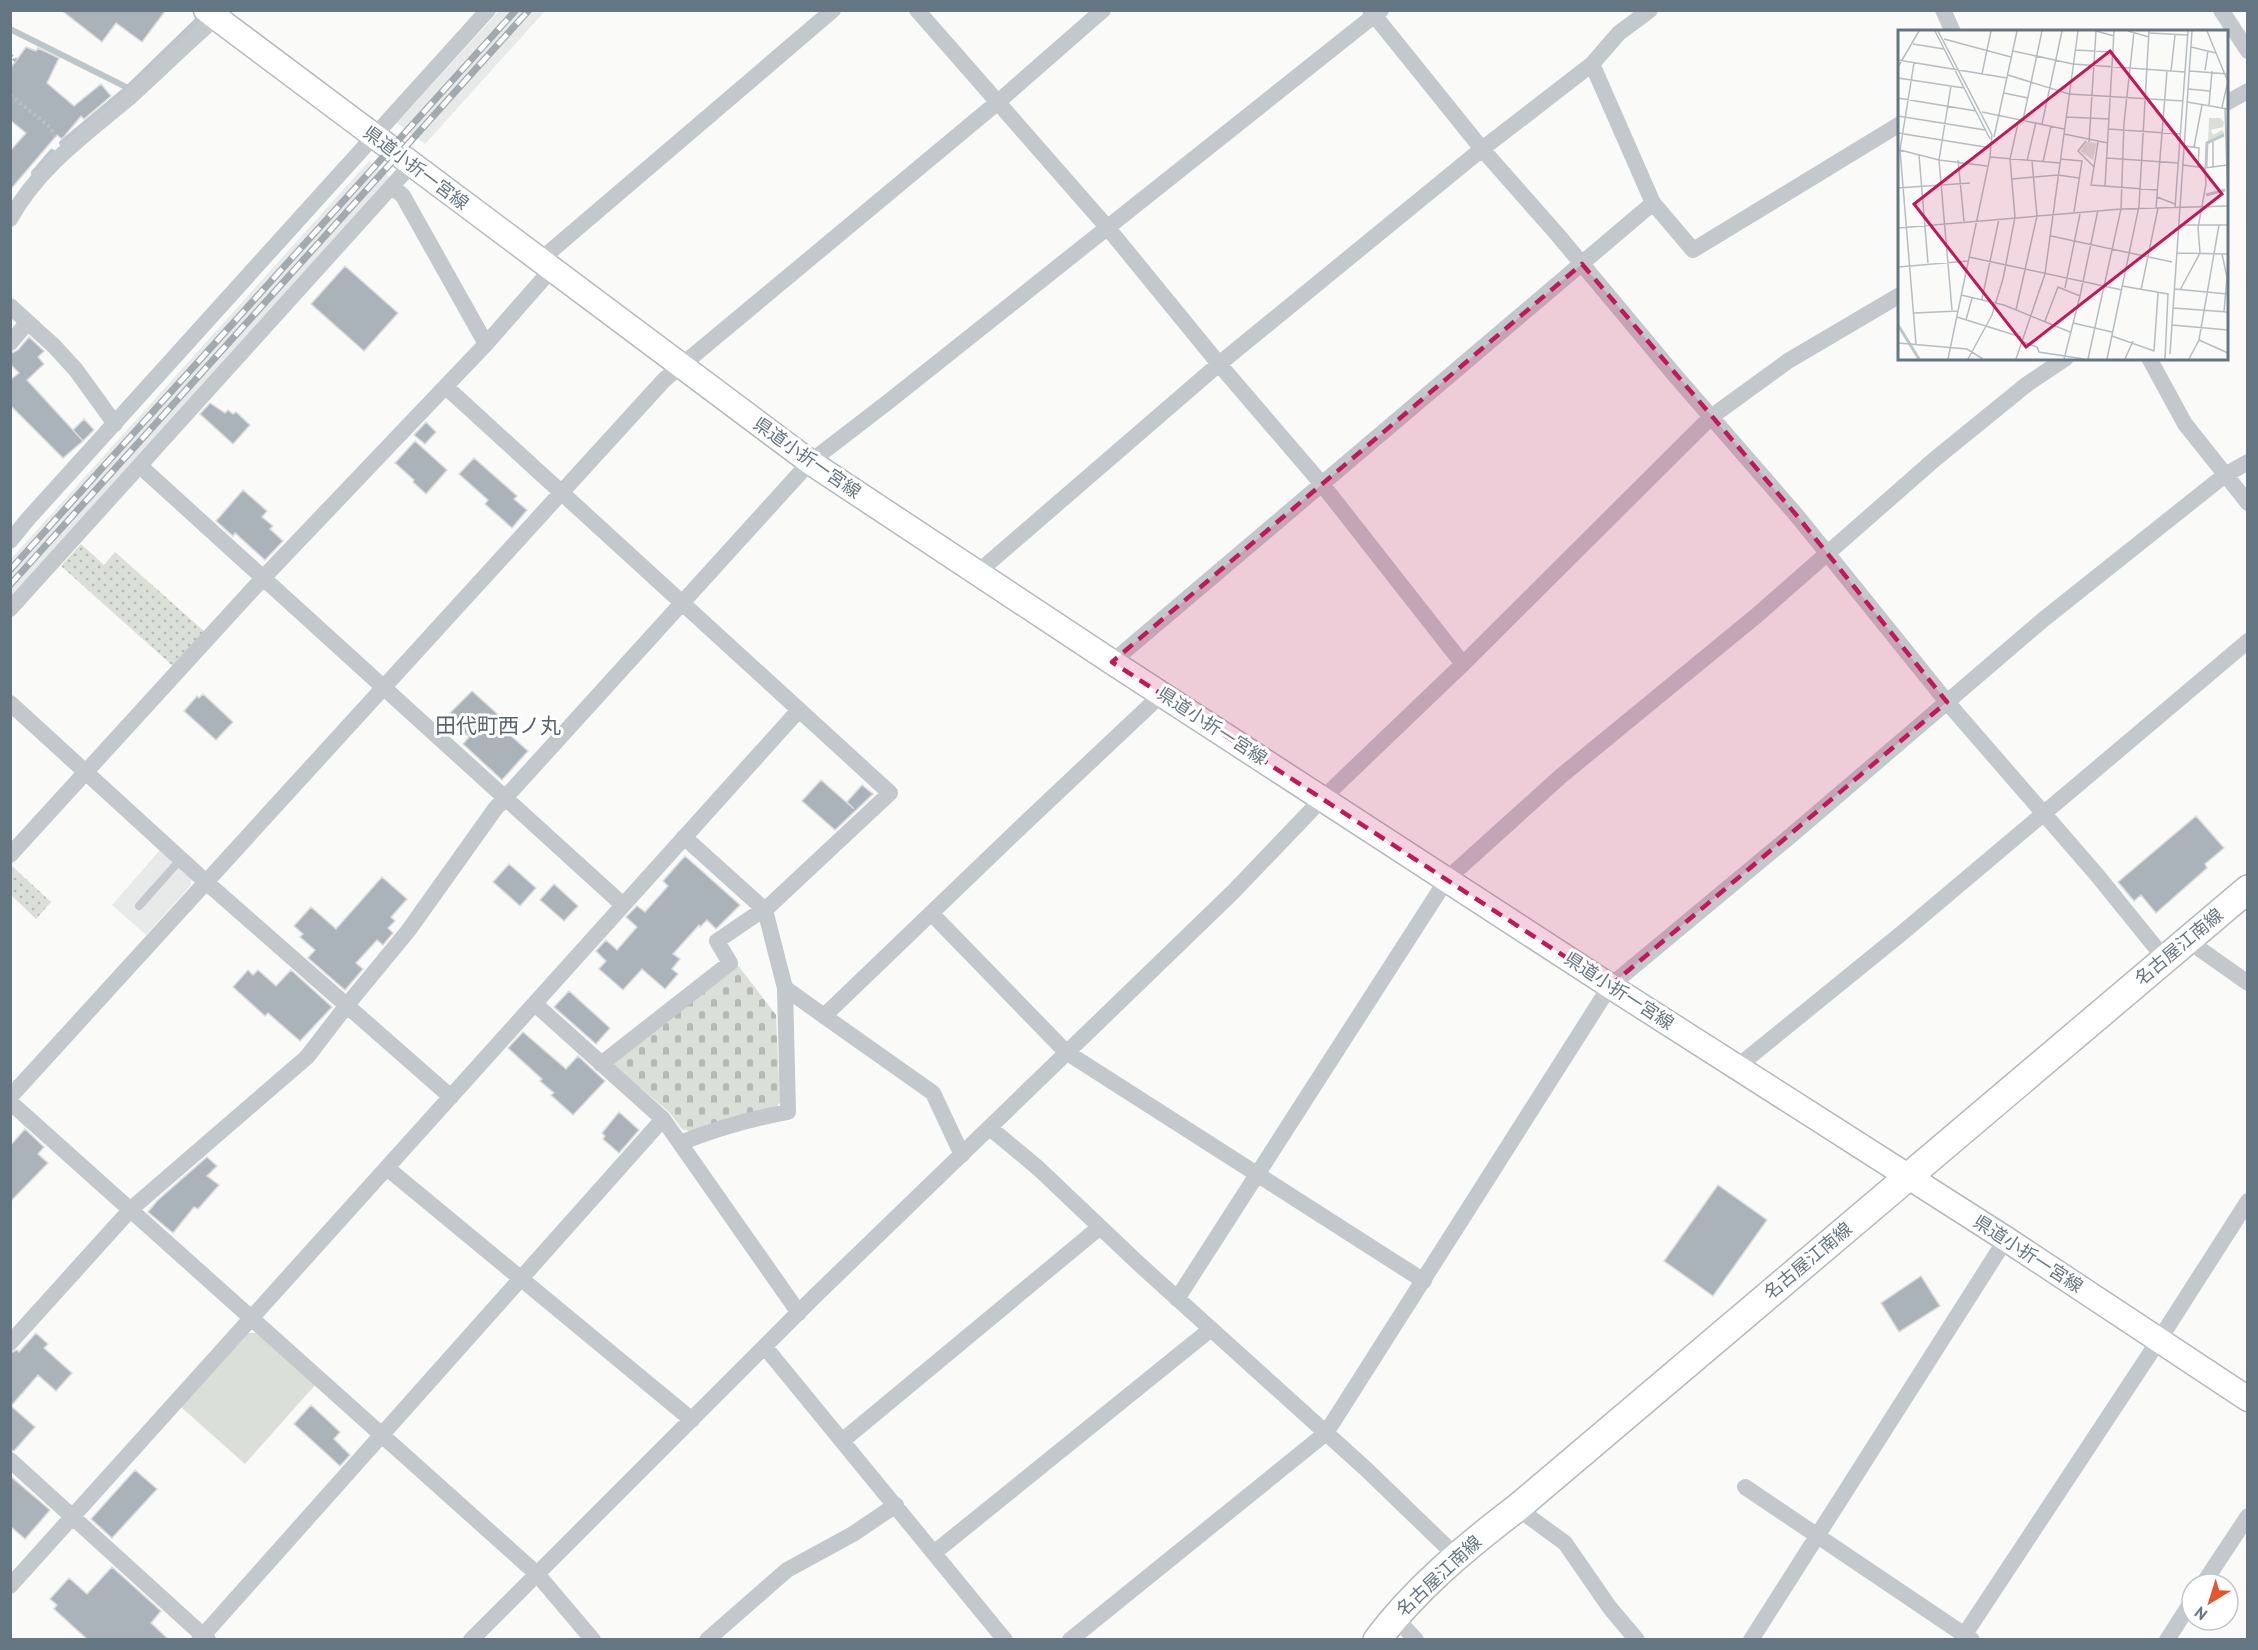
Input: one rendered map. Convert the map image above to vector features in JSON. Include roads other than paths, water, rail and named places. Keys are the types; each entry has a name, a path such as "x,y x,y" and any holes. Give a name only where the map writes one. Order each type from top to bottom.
{"main road":[{"name":"県道小折一宮線","path":"215,13 375,138 810,462 1112,662 1610,986 2006,1239 2247,1399"},
{"name":"名古屋江南線","path":"1377,1640 1394,1616 1456,1556 1517,1508 2247,889"}],"street":[{"path":"10,855 263,578 486,344 545,265 833,10"},
{"path":"917,10 1107,227 1219,364 1321,483 1463,664"},
{"path":"593,1640 537,1574 10,1099 664,380 998,102 1103,10"},
{"path":"977,573 1219,364 1482,149 1592,64 1618,33 1650,10"},
{"path":"1943,10 1952,30"},
{"path":"2221,10 2247,51"},
{"path":"10,1343 131,1209 307,1058 408,931 495,809 810,462 1375,12 1482,149 1828,553 1947,702 2165,959"},
{"path":"10,219 46,170 128,98 215,13"},
{"path":"10,541 375,138 479,14"},
{"path":"1592,64 1653,203 1693,250 1898,125"},
{"path":"10,609 411,165"},
{"path":"392,186 403,196 486,344"},
{"path":"1112,662 1653,203"},
{"path":"471,1640 799,1313 1233,892 1323,798 1463,664 1711,417 1788,361 1898,296"},
{"path":"10,306 76,370 115,424"},
{"path":"10,343 28,322"},
{"path":"1177,1299 1447,879 1561,776 1756,616 1980,422 2026,385 2063,360"},
{"path":"2150,360 2185,424 2247,503"},
{"path":"446,387 890,793 765,909 717,941 730,963 602,1064"},
{"path":"1070,1640 1326,1433 1610,986 2125,552 2225,475 2247,462"},
{"path":"140,466 623,905"},
{"path":"1737,1067 1902,933 2247,641"},
{"path":"824,1016 1162,694"},
{"path":"10,703 181,860 451,1097"},
{"path":"10,1586 799,710"},
{"path":"680,1143 748,1119 789,1112 784,988 765,909 684,837"},
{"path":"931,913 1066,1052 1424,1281"},
{"path":"2187,940 2247,983"},
{"path":"784,988 933,1093 963,1155"},
{"path":"535,1004 663,1119 799,1313"},
{"path":"10,1460 74,1516 204,1638 663,1119"},
{"path":"990,1128 1038,1167 1177,1299 1326,1433 1456,1556"},
{"path":"387,1168 692,1420"},
{"path":"1745,1487 1966,1638 2247,1201"},
{"path":"842,1441 1100,1227"},
{"path":"1750,1640 2006,1239"},
{"path":"935,1552 1211,1329"},
{"path":"765,1347 1005,1640"},
{"path":"707,1640 787,1570 852,1534 896,1505"},
{"path":"1517,1508 1565,1543 1610,1608 1637,1640"},
{"path":"2211,1572 2247,1516"},
{"path":"1394,1616 1416,1640"},
{"path":"2167,1640 2180,1620"}],"lane":[{"path":"140,906 181,860"}],"waterway":[{"path":"10,29 128,88 199,19"},
{"path":"62,143 123,92"},
{"path":"34,173 52,152"}],"railway":[{"path":"10,570 516,10"},
{"path":"10,585 529,10"}],"district":[{"name":"田代町西ノ丸","path":"498,726"}]}
